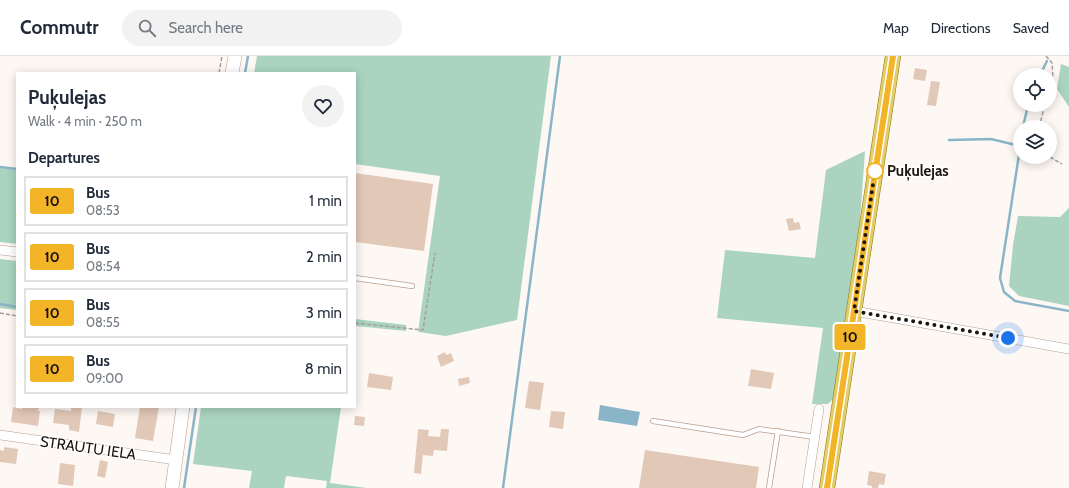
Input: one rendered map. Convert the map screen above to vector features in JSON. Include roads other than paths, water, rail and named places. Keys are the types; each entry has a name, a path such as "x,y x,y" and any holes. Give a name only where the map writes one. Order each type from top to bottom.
{"main road":[{"path":"827,488 893,56"}],"street":[{"path":"232,72 235,56"},
{"path":"0,250 16,252"},
{"path":"854,311 1069,349"},
{"path":"172,488 184,408"},
{"path":"807,488 819,409"},
{"name":"STRAUTU IELA","path":"0,436 176,460"}],"lane":[{"path":"356,278 412,286"},
{"path":"653,421 743,435 758,429 815,437"},
{"path":"769,488 778,432"}],"water":[{"path":"600,405 640,412 637,426 598,420"}],"waterway":[{"path":"245,72 248,56"},
{"path":"503,488 560,56"},
{"path":"1044,68 1047,61"},
{"path":"1025,120 1026,112"},
{"path":"949,140 991,139 1013,144"},
{"path":"1018,164 1000,278 1004,292 1015,301 1069,311"},
{"path":"0,167 16,169"},
{"path":"0,304 16,307"},
{"path":"184,488 196,408"}],"place":[{"name":"Puķulejas","path":"875,171"}]}
